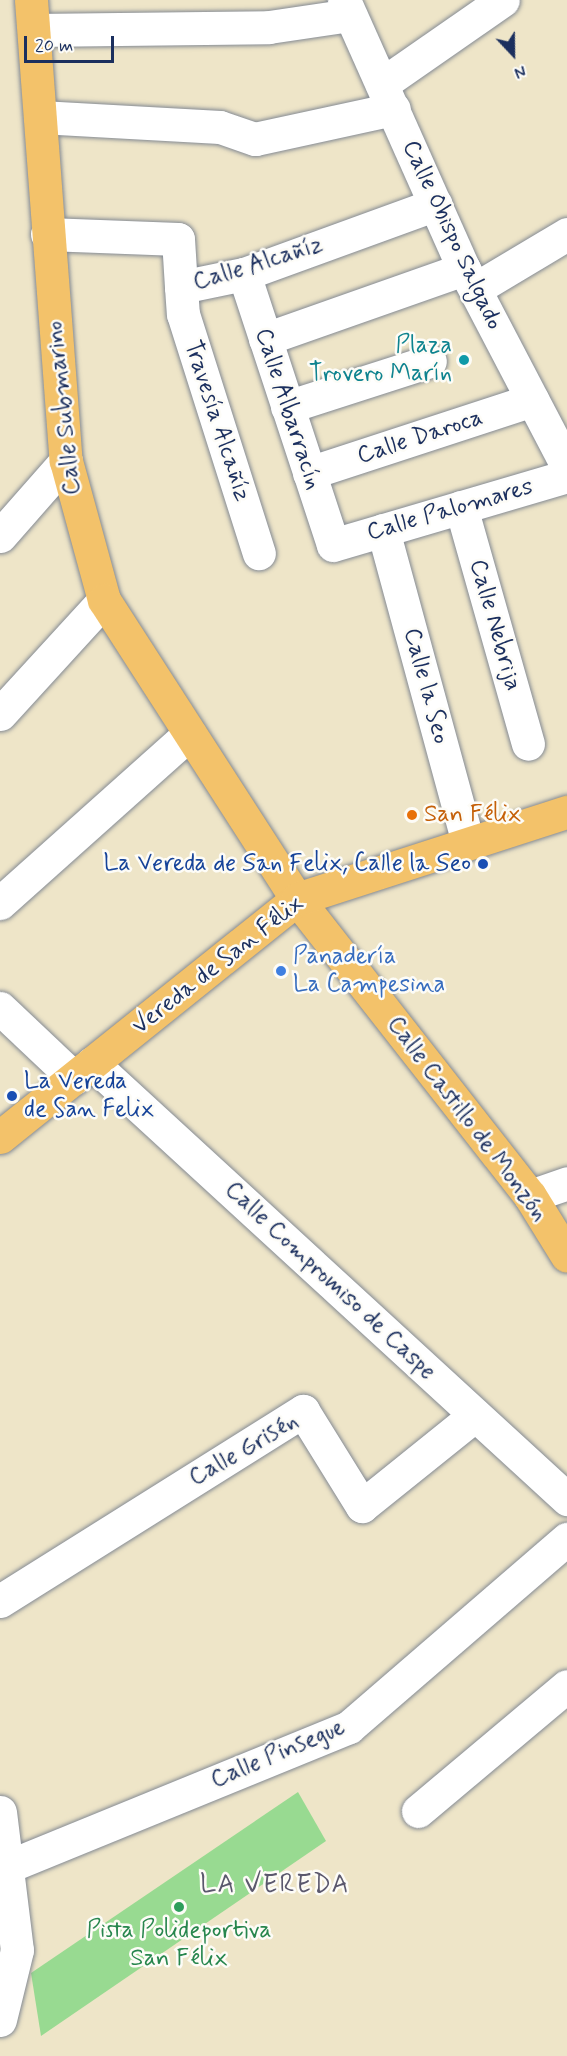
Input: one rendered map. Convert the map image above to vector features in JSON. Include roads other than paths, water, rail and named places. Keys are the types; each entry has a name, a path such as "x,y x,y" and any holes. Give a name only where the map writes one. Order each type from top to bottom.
{"main road":[{"name":"Calle Submarino","path":"32,15 66,461 104,600 297,899"},
{"name":"Vereda de San Félix","path":"0,1137 297,899 468,842 567,812"},
{"name":"Calle Castillo de Monzón","path":"297,899 530,1196 567,1256"}],"street":[{"path":"40,117 220,128 255,139 388,96 503,0"},
{"path":"32,15 269,27 347,7"},
{"name":"Calle Obispo Salgado","path":"347,7 470,279 567,466"},
{"name":"Calle Alcañíz","path":"47,234 178,239 182,287 244,274 436,204"},
{"path":"265,339 470,279 567,234"},
{"name":"Calle Albarracín","path":"244,274 333,545"},
{"name":"Travesía Alcañíz","path":"182,287 183,314 259,553"},
{"path":"287,407 430,361"},
{"name":"Calle Daroca","path":"309,473 532,400"},
{"path":"0,536 66,461"},
{"name":"Calle Palomares","path":"333,545 567,476"},
{"name":"Calle Nebrija","path":"461,507 528,744"},
{"name":"Calle la Seo","path":"383,530 468,842"},
{"path":"0,714 104,600"},
{"path":"0,903 189,734"},
{"name":"Calle Compromiso de Caspe","path":"0,1008 83,1071 475,1415 567,1499"},
{"path":"530,1196 567,1183"},
{"name":"Calle Grisén","path":"0,1601 303,1411 362,1506 475,1415"},
{"name":"Calle Pinsegue","path":"9,1866 349,1727 567,1539"},
{"path":"418,1811 567,1686"},
{"path":"0,1812 9,1866 17,1950 0,2020"}],"place":[{"name":"Plaza Trovero Marín","path":"464,360"},
{"name":"San Félix","path":"412,815"},
{"name":"La Vereda de San Felix, Calle la Seo","path":"483,864"},
{"name":"Panadería La Campesina","path":"281,971"},
{"name":"La Vereda de San Felix","path":"12,1096"},
{"name":"Pista Polideportiva San Félix","path":"179,1907"}],"district":[{"name":"LA VEREDA","path":"275,1886"}]}
